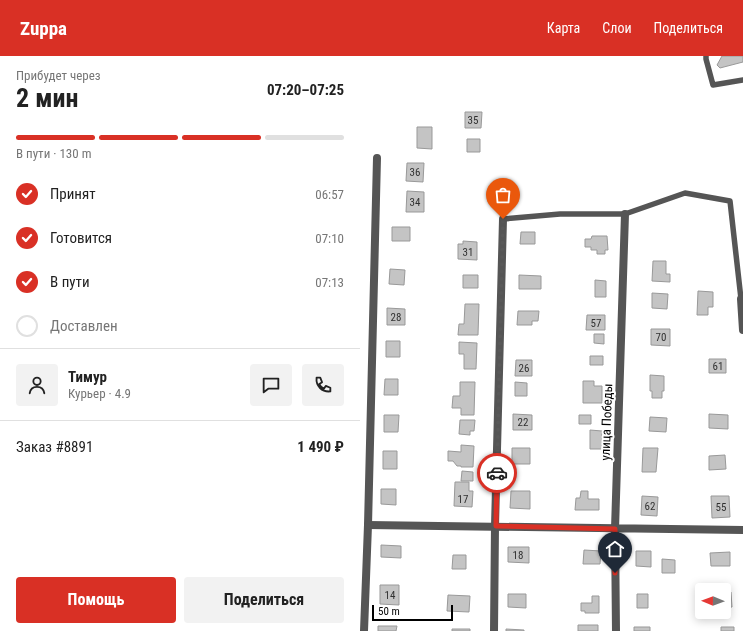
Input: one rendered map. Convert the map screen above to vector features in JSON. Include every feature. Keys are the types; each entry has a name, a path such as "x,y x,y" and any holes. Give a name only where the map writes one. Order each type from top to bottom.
{"street":[{"path":"364,631 377,158"},
{"name":"улица Победы","path":"616,631 615,529 624,214"},
{"path":"494,631 503,219"},
{"path":"741,298 743,330"},
{"path":"368,525 743,530"}],"lane":[{"path":"706,56 713,85 743,80"},
{"path":"503,219 560,214 624,214 685,193 730,201 741,298"}],"building":[{"path":"722,56 743,56 743,62 720,68 717,65"},
{"path":"465,112 482,112 481,128 465,128"},
{"path":"417,127 432,127 432,149 417,148"},
{"path":"467,139 480,139 480,152 467,152"},
{"path":"407,163 424,163 423,182 406,181"},
{"path":"407,191 424,192 424,212 406,212"},
{"path":"392,227 410,227 410,241 392,241"},
{"path":"521,232 535,232 535,244 520,244"},
{"path":"592,236 607,236 608,250 605,250 605,254 597,254 597,250 591,250 591,247 585,247 585,239 591,239"},
{"path":"463,241 477,242 477,260 458,259 458,244 463,244"},
{"path":"653,261 666,261 666,274 670,274 670,282 652,281"},
{"path":"390,269 405,270 404,285 389,284"},
{"path":"463,275 478,275 478,288 463,288"},
{"path":"519,275 541,276 541,289 519,289"},
{"path":"595,280 606,281 606,297 595,297"},
{"path":"698,291 713,292 713,307 708,307 708,315 697,315"},
{"path":"652,293 668,294 667,309 652,308"},
{"path":"465,304 479,304 478,335 458,335 459,324 464,324"},
{"path":"387,308 405,309 405,325 387,325"},
{"path":"518,311 539,311 538,321 532,321 532,325 517,325"},
{"path":"587,315 605,315 605,330 586,330"},
{"path":"651,329 670,329 670,346 651,345"},
{"path":"594,334 604,334 604,344 594,343"},
{"path":"386,341 400,341 400,357 386,357"},
{"path":"459,342 477,343 476,369 464,369 464,354 459,354"},
{"path":"590,356 603,356 603,365 590,365"},
{"path":"709,359 726,359 726,373 709,373"},
{"path":"516,360 532,360 532,376 515,376"},
{"path":"650,375 664,376 664,391 662,391 662,398 652,398 652,391 650,391"},
{"path":"385,379 398,379 398,395 384,395"},
{"path":"583,381 594,381 594,386 602,386 602,403 583,403"},
{"path":"460,382 475,382 474,415 461,415 461,408 452,408 453,396 460,396"},
{"path":"515,382 527,383 527,396 515,396"},
{"path":"513,414 532,415 532,430 513,430"},
{"path":"709,414 728,415 728,429 709,428"},
{"path":"384,415 399,415 398,432 384,432"},
{"path":"579,415 591,415 591,424 579,424"},
{"path":"650,417 667,418 666,432 649,431"},
{"path":"460,420 475,420 474,431 470,431 470,435 459,434"},
{"path":"590,430 602,431 602,449 590,449"},
{"path":"461,445 474,446 473,467 461,467 457,466 453,461 448,461 448,451 461,452"},
{"path":"512,448 530,448 530,464 512,464"},
{"path":"643,448 658,448 656,472 642,472"},
{"path":"383,451 397,451 397,469 383,469"},
{"path":"725,455 726,469 709,470 709,456"},
{"path":"462,471 473,472 473,481 461,481"},
{"path":"455,482 469,482 469,491 473,491 472,507 454,506"},
{"path":"381,489 396,489 396,505 381,504"},
{"path":"511,491 530,491 530,509 510,508"},
{"path":"581,491 588,491 588,499 599,499 599,510 575,510 576,498 580,498"},
{"path":"642,496 658,497 657,516 641,515"},
{"path":"711,496 729,496 730,517 712,518"},
{"path":"381,545 401,546 401,558 381,557"},
{"path":"508,547 529,547 529,563 508,562"},
{"path":"584,550 601,551 600,564 583,564"},
{"path":"636,551 651,551 651,567 636,566"},
{"path":"730,552 730,566 711,566 710,553"},
{"path":"453,555 466,555 466,569 452,569"},
{"path":"662,559 675,560 675,573 662,573"},
{"path":"380,585 399,585 399,605 380,604"},
{"path":"508,594 526,594 526,608 508,607"},
{"path":"637,594 648,594 648,608 637,608"},
{"path":"448,595 470,596 469,612 447,611"},
{"path":"592,596 599,596 599,613 585,613 585,611 581,611 581,603 592,603"},
{"path":"578,625 598,625 598,631 578,631"},
{"path":"378,626 397,626 396,631 378,631"},
{"path":"634,627 650,627 650,631 634,631"},
{"path":"721,627 734,627 734,631 721,631"},
{"path":"452,629 470,629 470,631 452,631"},
{"path":"506,629 524,630 524,631 506,631"}],"way so far":[{"path":"497,473 503,219"}],"route":[{"path":"497,473 496,526 615,529 615,573"}]}
